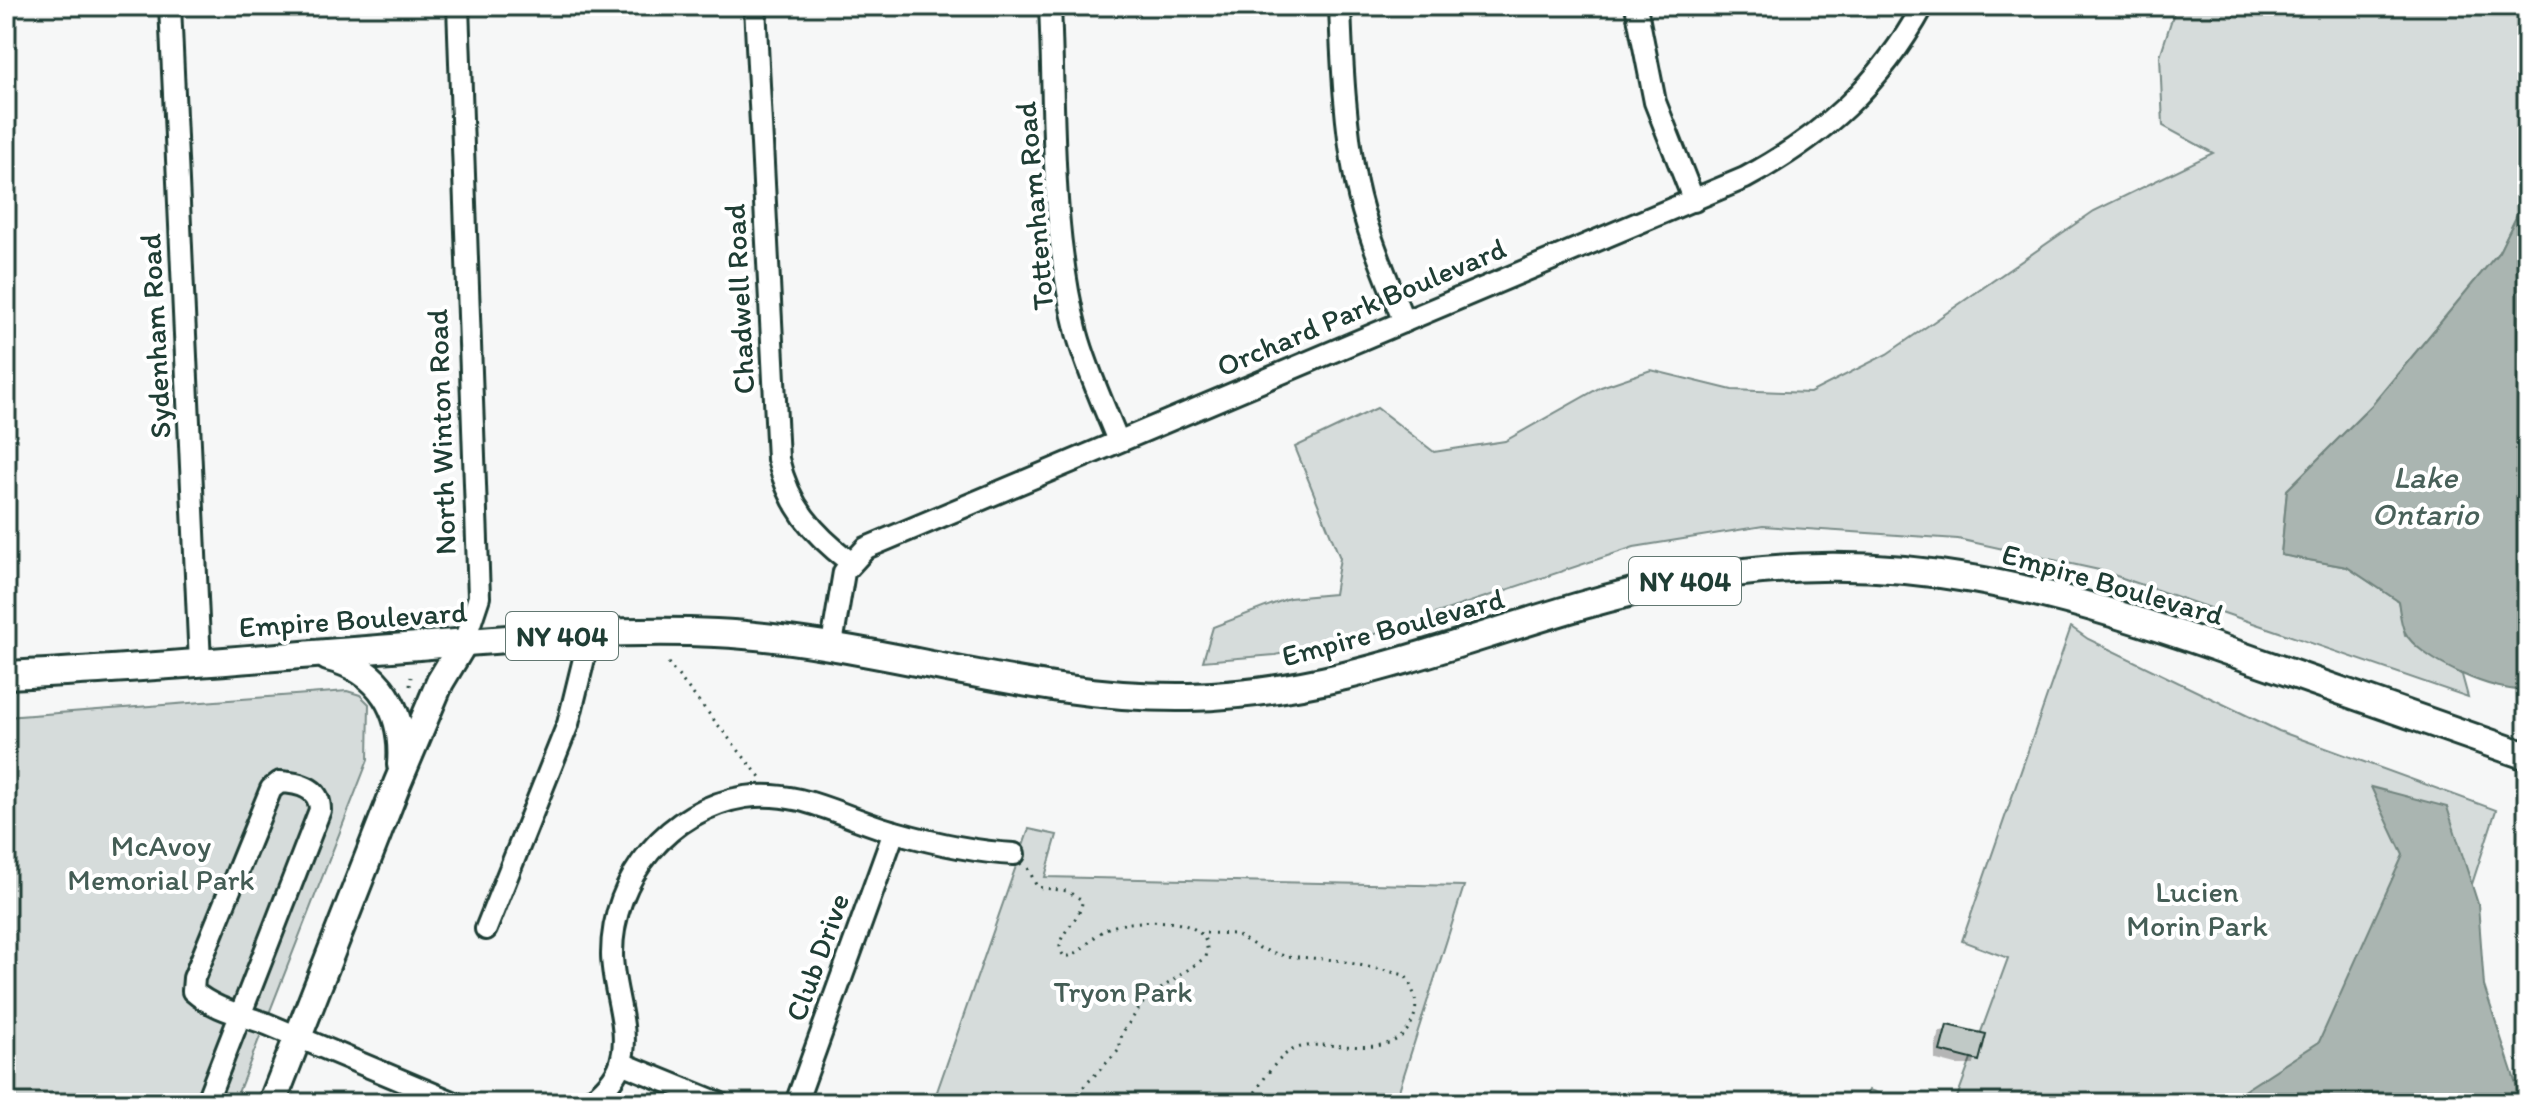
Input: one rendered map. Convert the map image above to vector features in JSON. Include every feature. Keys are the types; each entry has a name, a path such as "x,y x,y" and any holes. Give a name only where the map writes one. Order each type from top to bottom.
{"main road":[{"name":"Empire Boulevard","path":"6,675 590,634 712,633 832,644 1091,692 1159,697 1236,695 1289,689 1377,670 1676,583 1774,569 1906,568 2003,582 2102,608 2527,756"},
{"name":"North Winton Road","path":"272,1103 397,784 440,682 464,642"},
{"path":"311,654 359,668 384,691 400,729 397,784"}],"street":[{"name":"Sydenham Road","path":"170,6 200,663"},
{"name":"North Winton Road","path":"458,6 479,597 464,642"},
{"name":"Chadwell Road","path":"755,6 778,459 784,484 800,515 822,540 850,562"},
{"name":"Tottenham Road","path":"1050,6 1060,219 1069,294 1090,373 1118,441"},
{"path":"1340,6 1344,91 1356,184 1376,250 1404,322"},
{"path":"1636,6 1655,102 1694,201"},
{"name":"Orchard Park Boulevard","path":"850,562 873,545 1757,172 1820,132 1854,103 1882,71 1923,6"},
{"path":"832,644 840,584 850,562"},
{"path":"486,929 568,724 590,634"},
{"path":"206,1103 240,1015 320,810 320,798 315,791 280,782 271,789 194,978 193,991 204,1001 240,1015 455,1103"},
{"path":"587,1103 612,1080 621,1063 624,1042 612,954 616,917 625,888 651,850 696,812 730,800 772,793 805,799 894,832 954,847 1014,854"},
{"name":"Club Drive","path":"796,1103 894,832"},
{"path":"621,1063 719,1103"}],"path":[{"path":"668,663 772,793"},
{"path":"410,686 411,677"},
{"path":"399,687 423,685"},
{"path":"1014,854 1027,865 1037,887 1067,891 1082,900 1080,915 1061,936 1060,950 1065,957 1076,954 1089,940 1112,927 1164,922 1187,925 1204,933 1235,934 1261,949 1285,956 1378,967 1405,975 1415,993 1416,1012 1409,1029 1397,1040 1375,1046 1295,1048 1276,1063 1248,1103"},
{"path":"1068,1103 1119,1050 1122,1033 1145,1000 1206,957 1209,945 1204,933"}],"green space":[{"path":"2176,6 2527,6 2527,195 2499,252 2372,405 2287,490 2281,555 2347,567 2398,601 2405,635 2462,675 2468,697 2099,570 1958,539 1763,526 1634,547 1375,634 1275,655 1203,661 1213,627 1289,598 1334,594 1340,558 1295,447 1377,408 1434,452 1505,441 1601,387 1651,370 1732,390 1810,393 1887,354 2094,211 2213,153 2163,126 2160,56"},
{"name":"Lucien Morin Park","path":"2071,627 2088,639 2279,731 2496,810 2401,1103 1955,1103 2008,958 1962,941"},
{"name":"McAvoy Memorial Park","path":"347,691 360,695 369,704 368,760 234,1103 6,1103 6,717"},
{"name":"Tryon Park","path":"1029,829 1057,835 1045,877 1464,886 1395,1103 933,1103"},
{"path":"1869,1090 1906,1103 1864,1103"}],"water":[{"name":"Lake Ontario","path":"2527,195 2527,689 2514,690 2460,673 2425,653 2405,632 2398,601 2347,567 2281,555 2287,490 2372,405 2499,252"},
{"path":"2371,787 2447,807 2478,904 2484,986 2520,1096 2526,1103 2225,1103 2319,1042 2403,855"}],"building":[{"path":"1947,1025 1986,1034 1979,1061 1940,1051"}]}
